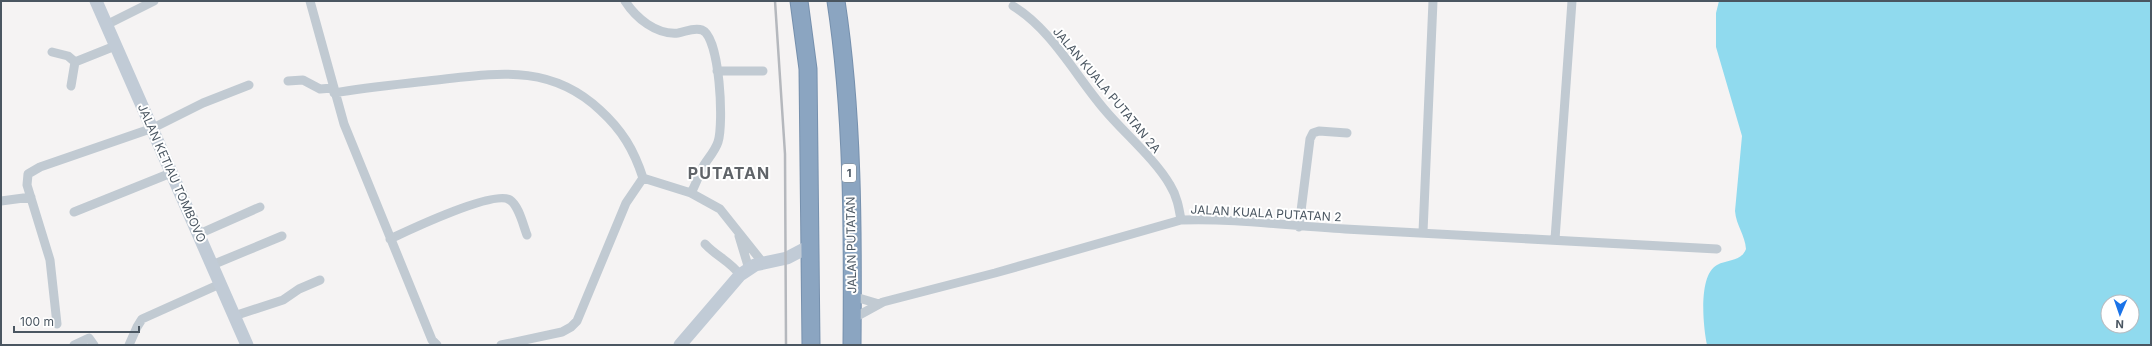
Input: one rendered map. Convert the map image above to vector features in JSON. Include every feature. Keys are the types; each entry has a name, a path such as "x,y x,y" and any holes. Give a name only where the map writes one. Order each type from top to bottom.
{"highway":[{"path":"799,1 808,69 811,345"},
{"name":"JALAN PUTATAN","path":"836,1 846,95 852,345"}],"street":[{"name":"JALAN KETIAU TOMBOVO","path":"96,1 247,345"},
{"path":"106,25 154,1"},
{"path":"310,1 344,124 432,340 437,345"},
{"path":"625,1 642,20 660,31 674,33 696,29 706,33 712,44 721,108 721,132 714,151 704,165 691,193"},
{"path":"1423,232 1432,1"},
{"path":"1555,239 1572,1"},
{"name":"JALAN KUALA PUTATAN 2A","path":"1013,6 1028,15 1040,28 1104,110 1160,172 1174,193 1181,220"},
{"path":"75,62 115,46"},
{"path":"52,52 61,53 75,62"},
{"path":"71,86 75,62"},
{"path":"717,71 763,71"},
{"path":"288,81 304,80 320,89 334,90 482,76 519,75 552,80 582,95 615,124 631,146 643,178"},
{"path":"57,324 50,260 31,197 27,179 28,174 34,170 153,128 203,103 249,85"},
{"path":"1299,227 1310,139 1313,133 1319,131 1347,133"},
{"path":"74,212 171,173"},
{"path":"643,178 691,193 720,209 763,263"},
{"path":"501,345 562,332 571,327 577,321 626,203 643,178"},
{"path":"390,239 464,207 502,196 514,203 526,235"},
{"path":"1,201 31,197"},
{"path":"199,234 260,208"},
{"name":"JALAN KUALA PUTATAN 2","path":"852,319 879,304 995,273 1181,220 1210,220 1299,227 1615,242 1717,249"},
{"path":"739,234 744,272"},
{"path":"212,266 282,236"},
{"path":"705,244 721,259 744,272"},
{"path":"680,345 744,272 763,263 787,258 810,246"},
{"path":"787,258 798,261 810,270"},
{"path":"234,316 283,300 299,289 320,280"},
{"path":"129,345 142,319 220,284"},
{"path":"852,296 879,304"},
{"path":"74,345 88,338 94,345"}],"water":[{"path":"1719,1 2151,1 2151,345 1707,345 1704,326 1703,302 1707,279 1711,271 1717,265 1738,258 1746,249 1735,211 1742,136 1716,47 1716,13"}],"railway":[{"path":"775,1 785,154 786,345"}],"district":[{"name":"PUTATAN","path":"729,173"}]}
